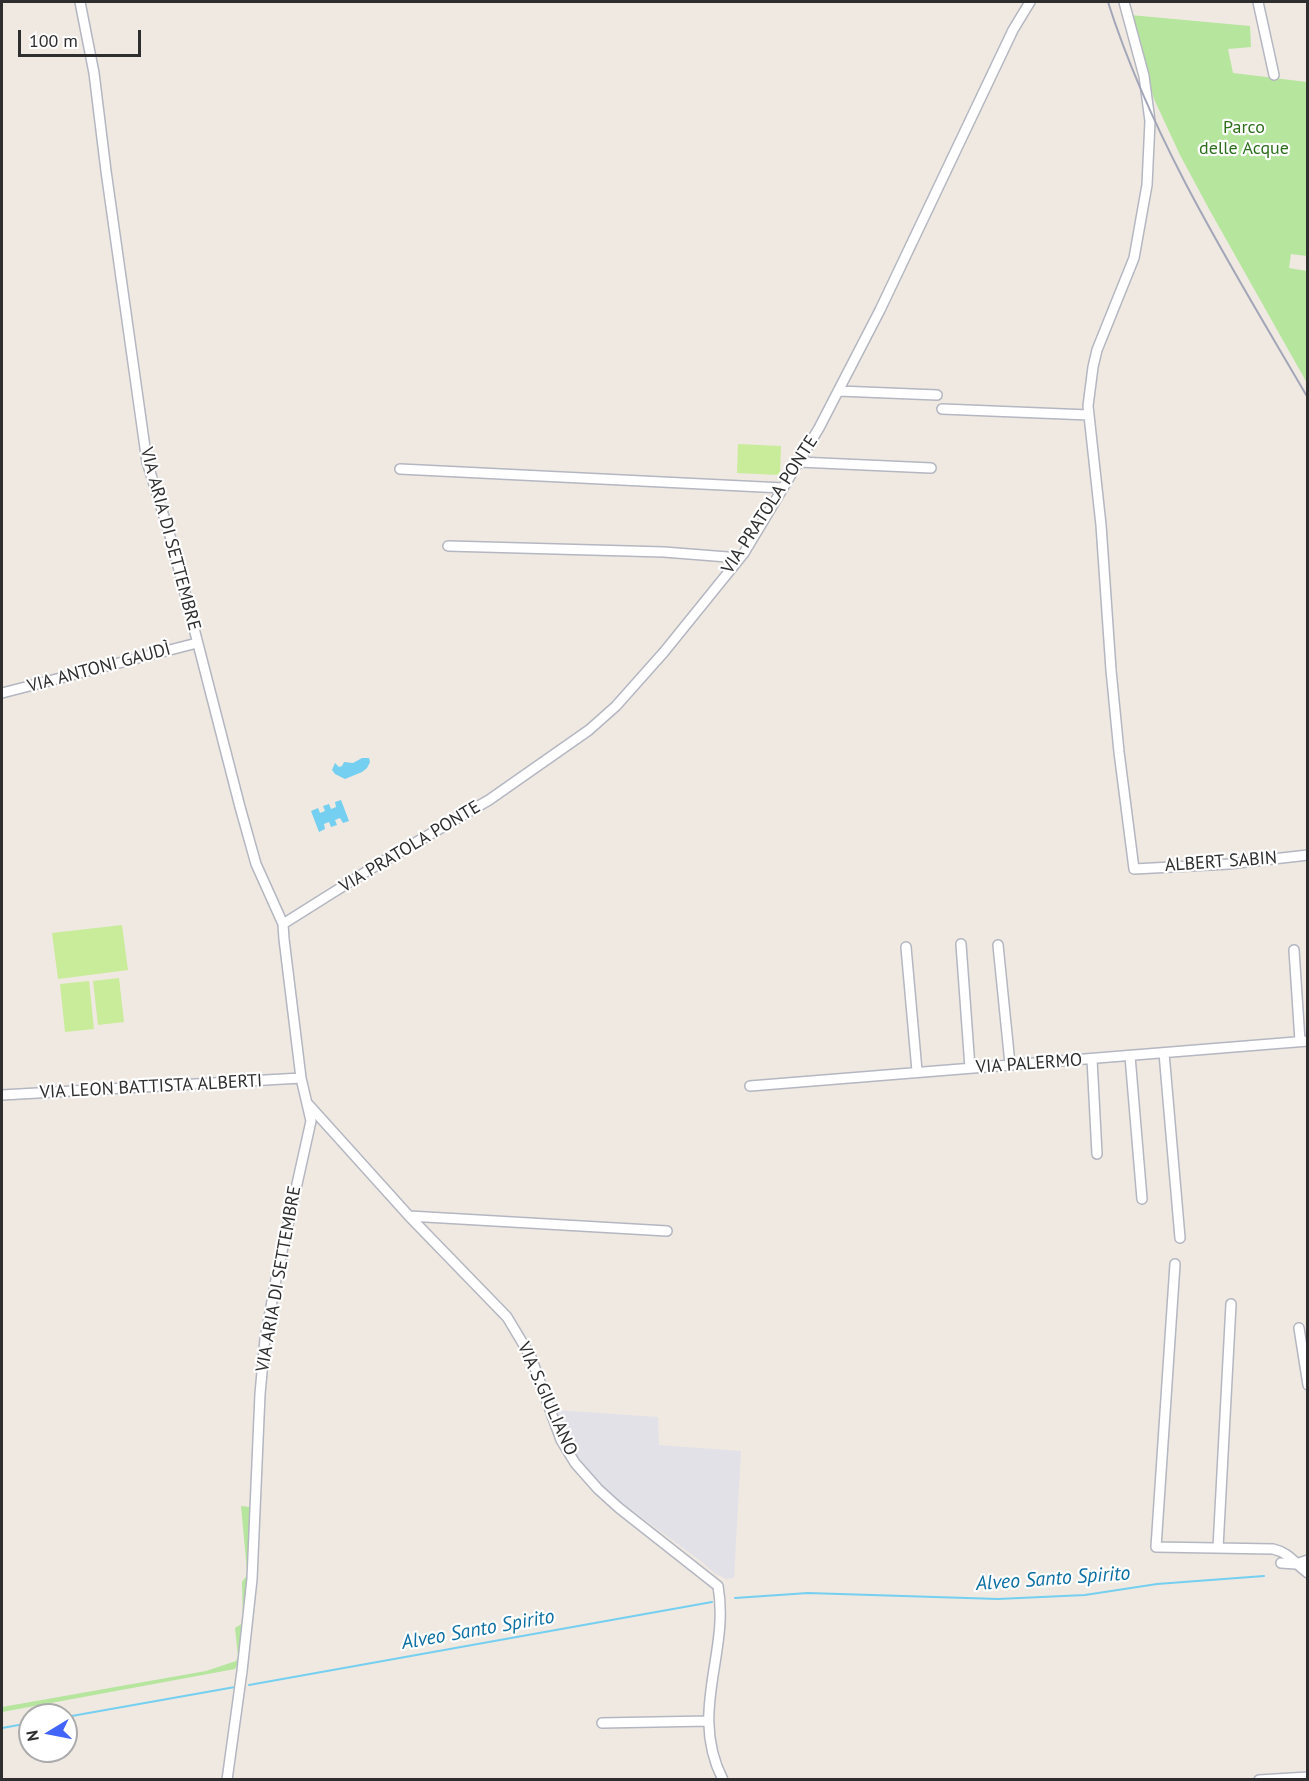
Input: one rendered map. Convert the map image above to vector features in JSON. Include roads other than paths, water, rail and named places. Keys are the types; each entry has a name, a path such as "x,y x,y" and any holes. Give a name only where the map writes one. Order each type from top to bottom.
{"street":[{"name":"VIA ARIA DI SETTEMBRE","path":"80,2 94,73 147,462 171,539 217,724 256,864 283,924 301,1078 311,1121 265,1339 260,1394 252,1579 227,1779"},
{"name":"VIA PRATOLA PONTE","path":"283,924 372,868 489,800 589,730 616,706 664,652 740,558 839,391 1013,30 1030,2"},
{"path":"942,409 1089,415 1092,368 1134,258 1147,185 1150,121 1144,76 1124,2"},
{"path":"1258,2 1274,75"},
{"path":"839,391 937,395"},
{"name":"ALBERT SABIN","path":"1089,415 1101,525 1119,752 1134,868 1229,864 1308,855"},
{"path":"799,462 932,468"},
{"path":"400,469 783,488"},
{"path":"448,546 664,552 740,558"},
{"name":"VIA ANTONI GAUDÌ","path":"2,693 197,643"},
{"path":"961,944 970,1068"},
{"path":"998,945 1010,1064"},
{"path":"906,947 917,1071"},
{"path":"1294,950 1304,1041"},
{"name":"VIA PALERMO","path":"750,1086 1304,1041"},
{"path":"1164,1053 1180,1238"},
{"path":"1130,1056 1142,1199"},
{"path":"1092,1059 1097,1154"},
{"name":"VIA LEON BATTISTA ALBERTI","path":"2,1095 301,1078"},
{"name":"VIA S.GIULIANO","path":"308,1104 409,1216 507,1317 531,1357 561,1440 575,1462 598,1489 619,1508 718,1586 721,1620 708,1700 708,1721 712,1752 723,1779"},
{"path":"409,1216 668,1231"},
{"path":"1175,1264 1156,1547 1273,1549 1287,1552 1296,1564 1308,1573"},
{"path":"1218,1548 1231,1304"},
{"path":"1299,1328 1308,1385"},
{"path":"1281,1563 1296,1564 1308,1560"},
{"path":"602,1722 708,1721"},
{"path":"1259,1779 1308,1777"}],"water":[{"path":"362,758 369,758 367,768 345,779 332,770 335,763 339,767 344,762 353,763"},
{"path":"341,800 349,821 343,823 340,818 335,820 337,825 331,827 329,822 324,824 325,829 319,832 311,811 318,808 320,813 325,811 323,806 329,804 331,809 336,807 335,802"}],"waterway":[{"name":"Alveo Santo Spirito","path":"735,1598 808,1593 998,1599 1085,1595 1157,1584 1264,1576"},
{"name":"Alveo Santo Spirito","path":"249,1685 712,1602"},
{"name":"Alveo Santo Spirito","path":"78,1715 235,1687"},
{"name":"Alveo Santo Spirito","path":"2,1728 18,1725"}],"railway":[{"path":"1108,2 1126,54 1172,156 1224,254 1308,398"}],"park label":[{"name":"Parco delle Acque","path":"1244,138"}]}
